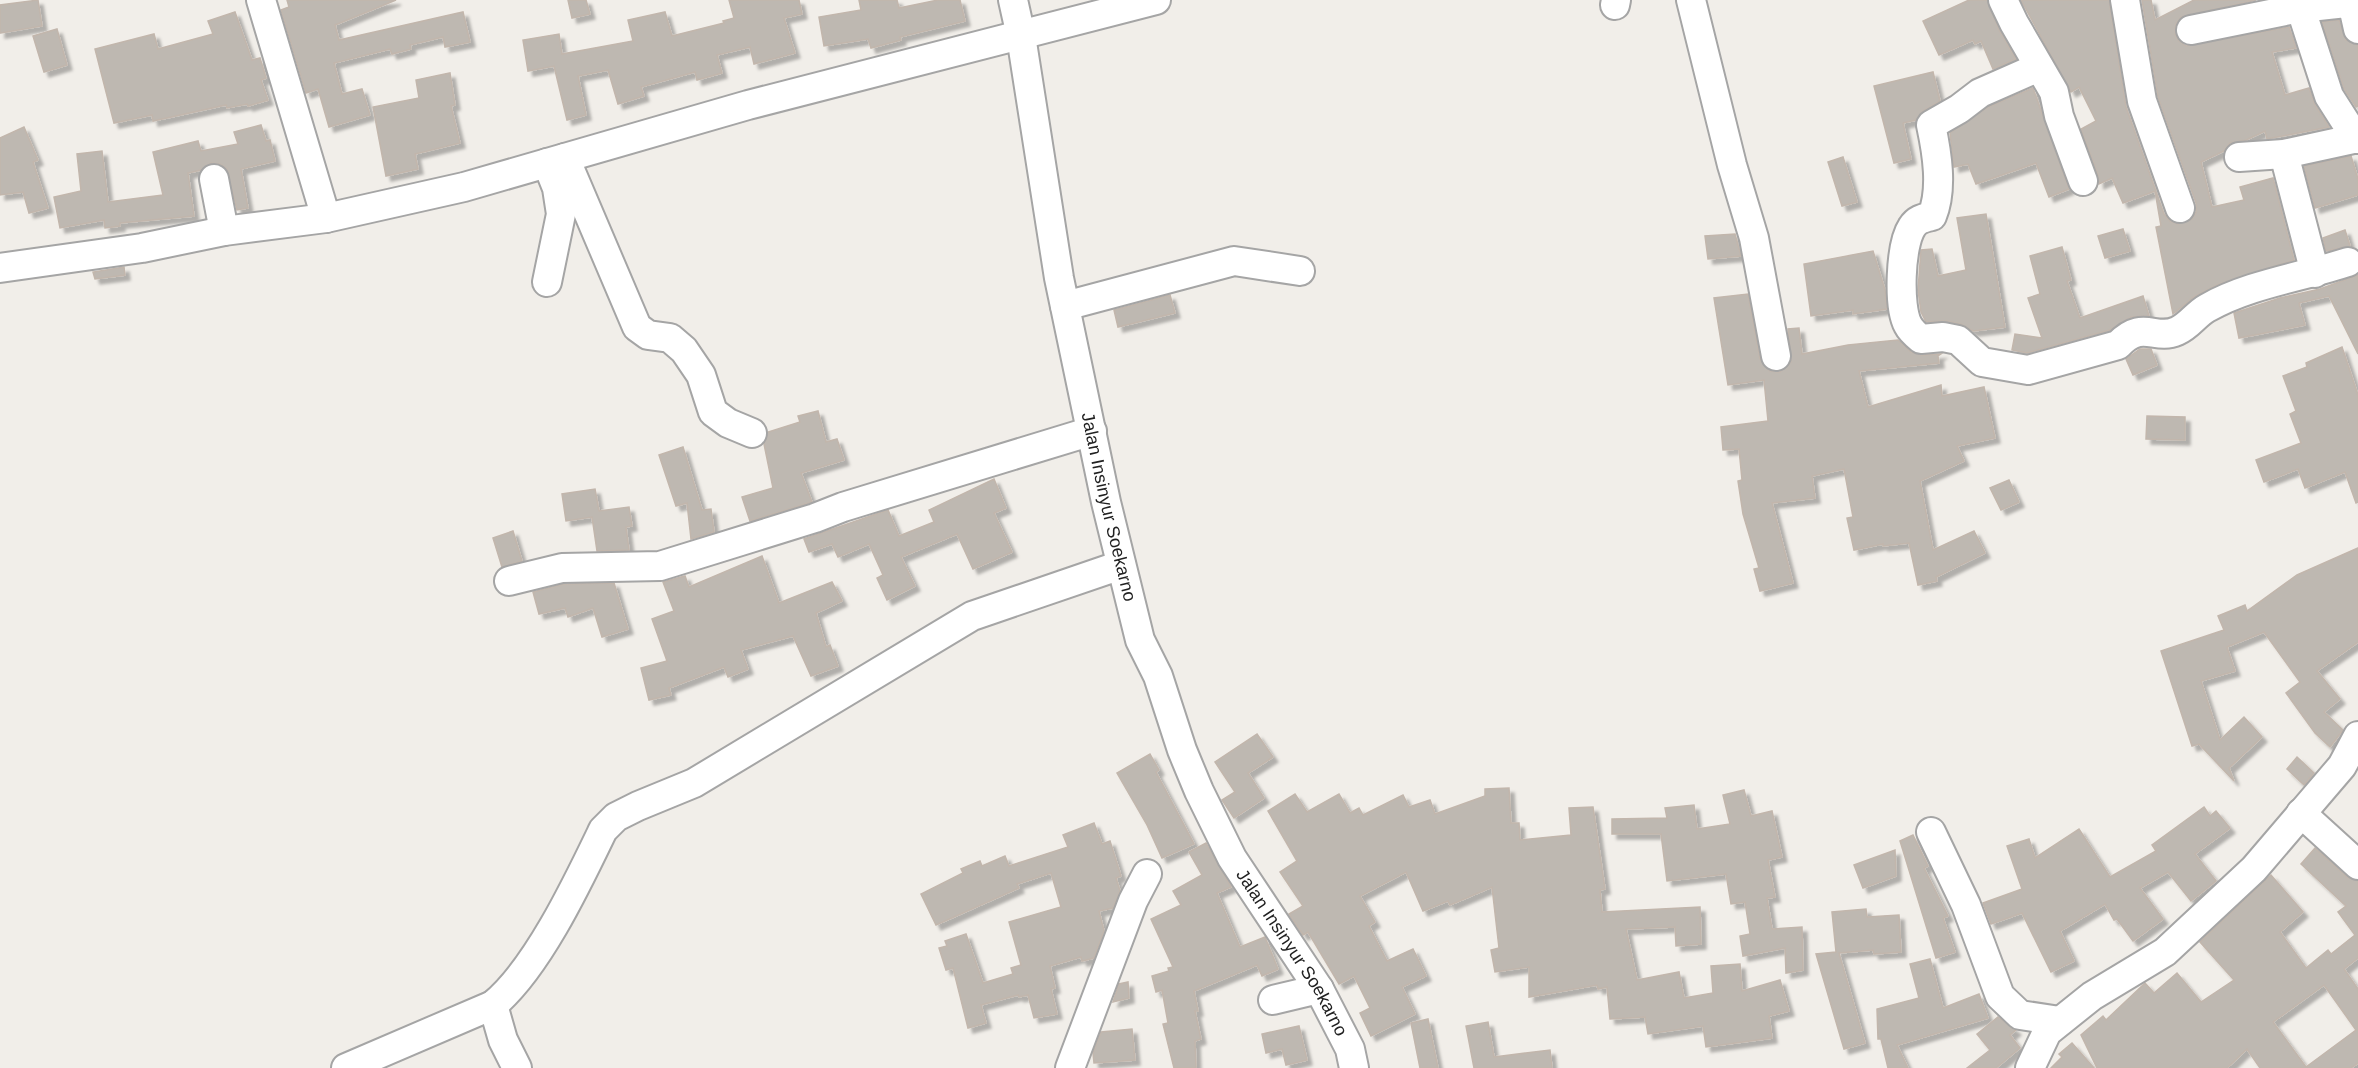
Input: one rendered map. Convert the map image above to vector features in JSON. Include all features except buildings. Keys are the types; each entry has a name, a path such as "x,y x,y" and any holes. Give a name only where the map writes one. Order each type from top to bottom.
{"street":[{"name":"Jalan Insinyur Soekarno","path":"1013,0 1021,36 1065,306 1121,566 1140,640 1169,708 1182,750 1232,858 1319,989 1350,1049 1354,1068"},
{"path":"1692,0 1732,165 1754,238 1776,356"},
{"path":"2003,0 2054,92 2059,116 2083,181"},
{"path":"2125,0 2142,101 2180,208"},
{"path":"263,1 326,218"},
{"path":"0,268 142,248 224,231 326,218 464,187 748,105 1021,36 1139,2"},
{"path":"2191,30 2299,4 2346,3 2354,11 2358,29"},
{"path":"2239,157 2284,154 2355,139 2329,96 2299,4"},
{"path":"2039,68 1980,93 1959,110 1931,125 1935,148 1937,204 1932,216 1920,219 1912,227 1905,243 1901,276 1907,323 1921,339 1942,337 1958,340 1982,362 2028,370 2118,345 2125,336 2143,330 2167,333 2178,331 2206,309 2232,298 2348,262"},
{"path":"2284,154 2315,273"},
{"path":"547,282 561,214 556,160"},
{"path":"556,160 637,327 648,335 670,338 684,350 701,375 713,412 728,423 752,433"},
{"path":"214,179 224,231"},
{"path":"1065,306 1234,261 1300,271"},
{"path":"509,581 562,568 660,566 1092,431"},
{"path":"346,1068 404,1057 493,1005 512,989 538,950 603,830 616,817 694,783 972,616 1121,566"},
{"path":"2030,1068 2047,1032 2092,996 2165,952 2254,869 2342,766 2358,736"},
{"path":"2301,813 2358,865"},
{"path":"1931,832 1966,905 2000,996 2020,1015 2060,1021"},
{"path":"1071,1067 1133,901 1147,874"},
{"path":"1273,1000 1319,989"},
{"path":"493,1005 503,1040 517,1068"}]}
